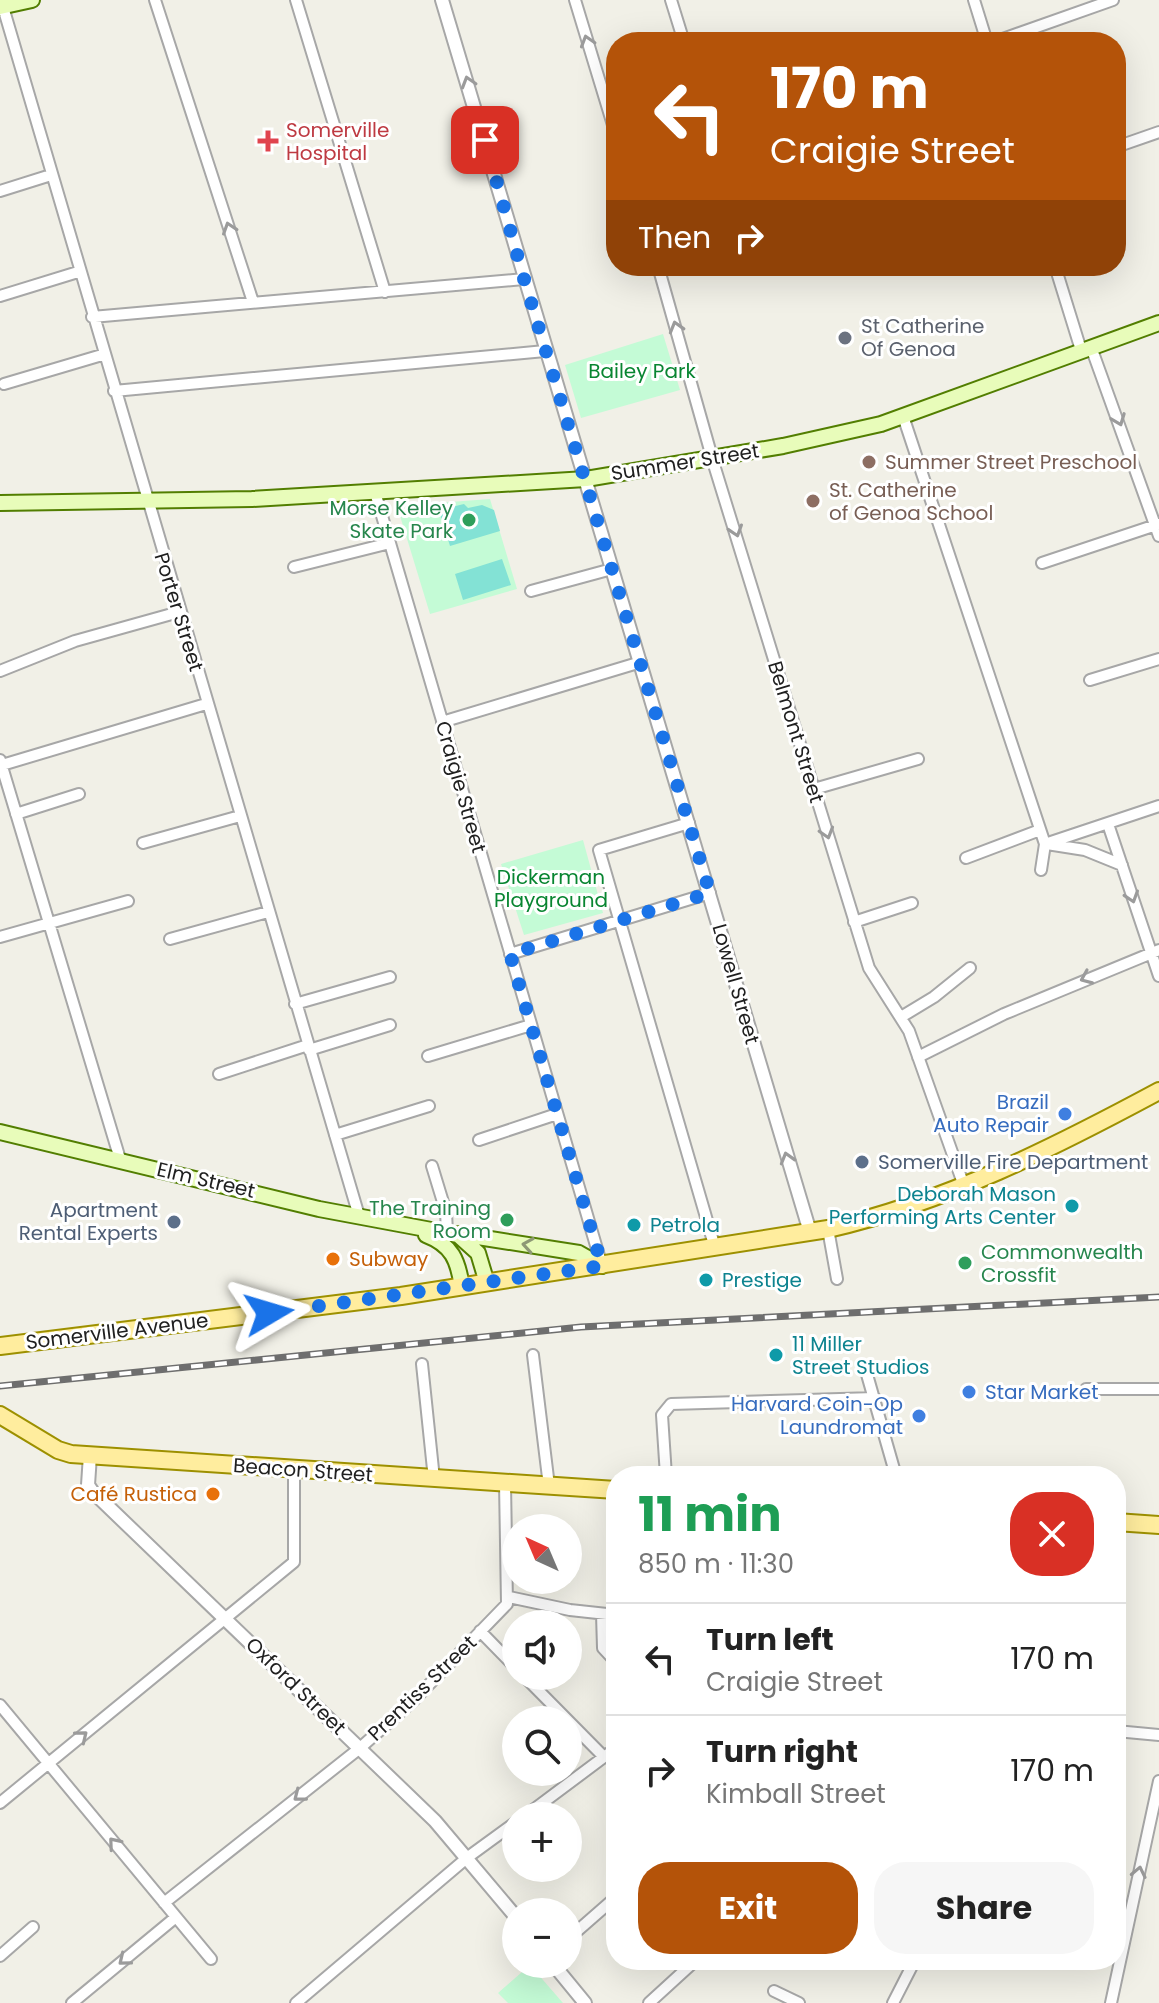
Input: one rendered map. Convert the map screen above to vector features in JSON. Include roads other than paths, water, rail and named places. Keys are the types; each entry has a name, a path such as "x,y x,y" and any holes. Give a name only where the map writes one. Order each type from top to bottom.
{"main road":[{"path":"1,7 32,0"},
{"name":"Summer Street","path":"0,503 375,492 586,479 797,444 903,416 1159,323"},
{"name":"Somerville Avenue","path":"0,1346 462,1287 828,1229 964,1186 1015,1165 1159,1091"},
{"name":"Elm Street","path":"0,1132 411,1228 579,1253 602,1266"},
{"name":"Elm Street","path":"411,1228 438,1239 450,1249 458,1265 462,1287"},
{"path":"447,1232 470,1243 482,1263 487,1283"},
{"name":"Beacon Street","path":"0,1415 58,1450 90,1455 606,1489"},
{"path":"1126,1523 1159,1525"}],"street":[{"path":"155,0 253,302"},
{"path":"296,0 385,292"},
{"name":"Lowell Street","path":"442,0 810,1232"},
{"path":"575,0 606,102"},
{"path":"671,0 681,32"},
{"path":"974,0 984,32"},
{"path":"1022,32 1113,0"},
{"name":"Porter Street","path":"1,7 359,1216"},
{"path":"1126,144 1159,132"},
{"path":"0,191 51,175"},
{"path":"0,296 78,272"},
{"name":"Belmont Street","path":"661,276 712,456 869,968 901,1017 964,1186"},
{"path":"1042,563 1158,528 1059,276"},
{"path":"92,317 524,279"},
{"path":"114,391 545,351"},
{"path":"4,384 102,355"},
{"path":"903,416 1045,844 1041,870"},
{"name":"Craigie Street","path":"375,492 602,1266"},
{"path":"294,567 390,543"},
{"path":"531,591 612,569"},
{"path":"0,671 75,641 179,612"},
{"path":"1090,680 1159,659"},
{"path":"442,722 641,662"},
{"path":"120,1159 1,763 206,704"},
{"path":"814,789 918,759"},
{"path":"16,814 79,794"},
{"path":"1045,844 1159,806"},
{"path":"143,843 240,816"},
{"path":"689,823 599,850 715,1248"},
{"path":"1108,824 1155,952 1159,976"},
{"path":"966,858 1040,830"},
{"path":"1045,844 1085,850 1122,865"},
{"path":"510,954 710,893"},
{"path":"0,937 128,901"},
{"path":"854,922 912,903"},
{"path":"170,939 268,912"},
{"path":"918,1057 1031,1002 1155,952"},
{"path":"901,1017 934,997 970,968"},
{"path":"295,1004 390,977"},
{"path":"219,1074 390,1025"},
{"path":"428,1056 531,1025"},
{"path":"335,1135 429,1106"},
{"path":"479,1140 557,1114"},
{"path":"432,1166 447,1217 447,1232"},
{"path":"828,1229 837,1279"},
{"path":"533,1355 549,1486"},
{"path":"422,1364 434,1479"},
{"path":"866,1371 893,1466"},
{"path":"1086,1389 1159,1389"},
{"path":"665,1466 662,1415 671,1404 875,1398"},
{"name":"Oxford Street","path":"90,1455 88,1485 92,1491 360,1748 468,1857 502,1900"},
{"path":"0,1803 294,1562 294,1470"},
{"path":"505,1483 509,1597 606,1614"},
{"name":"Prentiss Street","path":"164,1903 360,1748 415,1699 509,1597"},
{"path":"602,1614 603,1648 606,1651"},
{"path":"480,1631 502,1654"},
{"path":"538,1690 604,1757 544,1802"},
{"path":"0,1705 211,1959"},
{"path":"1126,1732 1159,1735"},
{"path":"1126,1913 1159,1781"},
{"path":"296,2003 468,1857 502,1832"},
{"path":"582,1927 606,1906"},
{"path":"72,2003 176,1917"},
{"path":"0,1956 33,1927"},
{"path":"649,2003 685,1970"},
{"path":"893,2003 910,1970"},
{"path":"1111,2003 1113,1970"},
{"path":"564,1978 585,2003"},
{"path":"774,1991 799,2003"}],"railway":[{"path":"0,1386 581,1327 1159,1297"}],"place":[{"name":"Somerville Hospital","path":"268,141"},
{"name":"St Catherine Of Genoa","path":"845,338"},
{"name":"Summer Street Preschool","path":"869,462"},
{"name":"St. Catherine of Genoa School","path":"813,501"},
{"name":"Morse Kelley Skate Park","path":"469,520"},
{"name":"Brazil Auto Repair","path":"1065,1114"},
{"name":"Somerville Fire Department","path":"862,1162"},
{"name":"Deborah Mason Performing Arts Center","path":"1072,1206"},
{"name":"The Training Room","path":"507,1220"},
{"name":"Apartment Rental Experts","path":"174,1222"},
{"name":"Petrola","path":"634,1225"},
{"name":"Subway","path":"333,1259"},
{"name":"Commonwealth Crossfit","path":"965,1263"},
{"name":"Prestige","path":"706,1280"},
{"name":"11 Miller Street Studios","path":"776,1355"},
{"name":"Star Market","path":"969,1392"},
{"name":"Harvard Coin-Op Laundromat","path":"919,1416"},
{"name":"Café Rustica","path":"213,1494"}],"park label":[{"name":"Bailey Park","path":"642,371"},
{"name":"Dickerman Playground","path":"551,888"}]}
